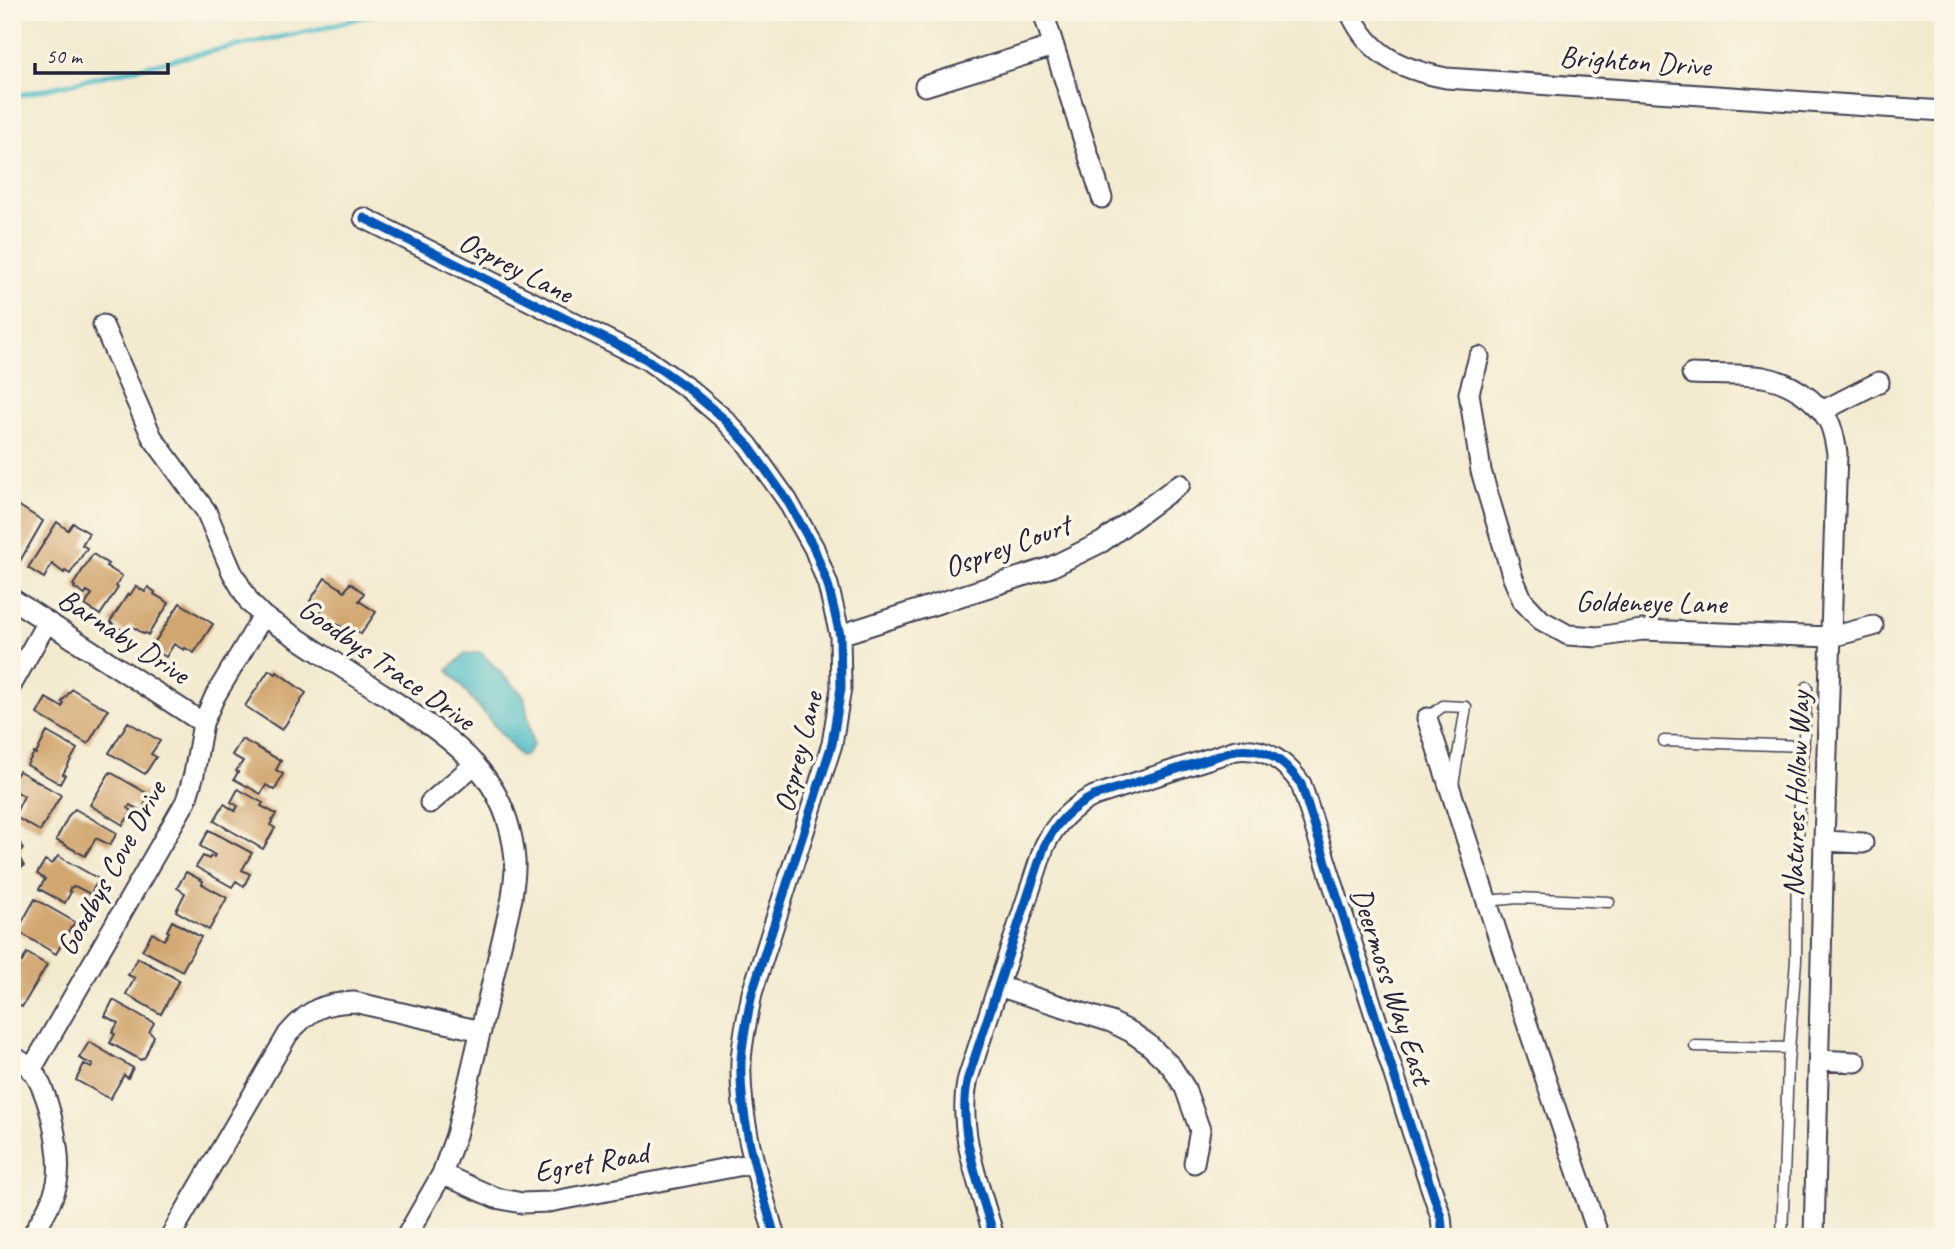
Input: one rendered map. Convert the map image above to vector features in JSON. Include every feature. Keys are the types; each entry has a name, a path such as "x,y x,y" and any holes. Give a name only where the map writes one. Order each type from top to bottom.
{"street":[{"path":"1043,12 1102,198"},
{"name":"Brighton Drive","path":"1350,12 1357,28 1384,57 1418,72 1446,78 1943,111"},
{"path":"925,86 1054,46"},
{"name":"Osprey Lane","path":"364,218 646,359 690,390 748,445 794,512 814,548 840,635 841,688 832,744 752,993 741,1062 743,1097 754,1163 775,1237"},
{"name":"Goodbys Trace Drive","path":"103,325 152,437 206,511 232,572 250,603 263,616 443,733 475,764 495,791 511,831 515,863 512,898 456,1135 442,1174 406,1237"},
{"name":"Goldeneye Lane","path":"1479,357 1469,393 1481,471 1513,578 1523,601 1541,620 1568,635 1598,637 1642,630 1831,637 1873,626"},
{"name":"Natures Hollow Way","path":"1692,374 1763,377 1777,381 1801,393 1822,411 1835,438 1837,453 1814,1237"},
{"path":"1822,411 1879,382"},
{"name":"Osprey Court","path":"840,635 1051,567 1102,542 1180,484"},
{"name":"Barnaby Drive","path":"12,599 203,723"},
{"name":"Goodbys Cove Drive","path":"31,1070 186,801 203,723 215,696 263,616"},
{"path":"12,684 47,622"},
{"path":"1427,718 1599,1237"},
{"name":"Deermoss Way East","path":"998,986 1044,847 1052,831 1079,803 1110,789 1237,750 1266,753 1279,759 1289,767 1301,784 1441,1217 1443,1237"},
{"path":"430,803 475,764"},
{"path":"1824,841 1863,843"},
{"path":"994,1237 968,1142 964,1121 964,1097 998,986 1111,1022 1148,1044 1171,1066 1185,1087 1200,1130 1195,1163"},
{"path":"170,1237 288,1034 303,1017 317,1008 354,1002 481,1031"},
{"path":"12,1055 31,1070 48,1102 58,1157 58,1181 52,1200 31,1237"},
{"path":"1819,1059 1856,1062"},
{"name":"Egret Road","path":"442,1174 496,1198 522,1203 550,1202 754,1163"}],"lane":[{"path":"1782,1237 1789,1048 1796,960 1797,853 1807,687"},
{"path":"1427,718 1443,706 1466,707 1451,793"},
{"path":"1664,741 1804,746"},
{"path":"1487,901 1518,898 1609,902"},
{"path":"1695,1046 1789,1048"}],"water":[{"path":"480,652 524,696 533,745 525,756 520,756 448,670 464,655"}],"building":[{"path":"13,502 43,521 20,561 12,556"},
{"path":"57,522 68,530 73,523 89,533 82,545 87,548 70,574 52,564 44,578 28,568"},
{"path":"93,554 122,576 116,586 118,588 100,615 85,605 92,594 87,591 85,595 73,585"},
{"path":"325,578 345,591 350,583 364,593 359,601 376,612 361,634 348,625 345,629 320,613 323,609 310,601"},
{"path":"136,586 145,592 148,587 169,603 148,635 130,625 125,632 110,622"},
{"path":"180,603 213,624 194,653 174,644 166,657 151,648"},
{"path":"269,670 276,674 277,672 306,693 282,730 245,706"},
{"path":"72,689 108,710 88,744 37,714 46,698 62,707 62,702"},
{"path":"128,722 160,741 151,754 156,757 145,774 109,753"},
{"path":"47,732 77,749 60,784 27,765"},
{"path":"242,739 281,761 276,770 283,774 275,790 266,785 261,794 234,779 243,761 232,755"},
{"path":"19,771 61,795 40,831 14,816 24,796 12,789 12,782"},
{"path":"110,772 150,795 141,811 130,805 128,808 132,811 123,825 90,805"},
{"path":"238,789 276,814 270,825 275,828 263,849 214,821 224,804 235,811 238,806 231,802"},
{"path":"75,809 117,833 110,845 96,838 85,856 56,840"},
{"path":"209,830 252,853 242,870 250,874 244,886 236,881 232,887 196,867 203,856 209,859 215,855 200,846"},
{"path":"18,839 23,849 17,853 24,866 12,872 12,842"},
{"path":"58,856 99,879 90,894 75,886 70,888 71,892 65,903 39,889 45,879 37,874 45,860 52,864"},
{"path":"186,872 227,898 209,930 176,911 185,893 177,888"},
{"path":"35,899 75,922 56,954 17,931"},
{"path":"172,921 201,937 182,971 142,950 152,933 164,940"},
{"path":"27,953 47,965 22,1007 12,1001 12,956 22,962"},
{"path":"138,958 179,980 161,1014 126,994 135,978 128,975"},
{"path":"113,1000 154,1023 149,1032 154,1036 141,1060 110,1043 118,1023 105,1016"},
{"path":"89,1042 133,1068 128,1078 124,1075 110,1099 76,1080 84,1064 91,1068 93,1065 79,1058"}],"waterway":[{"path":"12,97 315,30 382,12"}],"cycle path":[{"path":"364,218 646,359 690,390 724,419 748,445 787,500 814,548 828,585 840,635 841,688 832,744 752,993 741,1062 747,1129 775,1237"},
{"path":"994,1237 971,1158 965,1098 968,1078 1044,847 1064,817 1094,796 1236,750 1257,751 1274,757 1301,784 1441,1217 1443,1237"}]}
